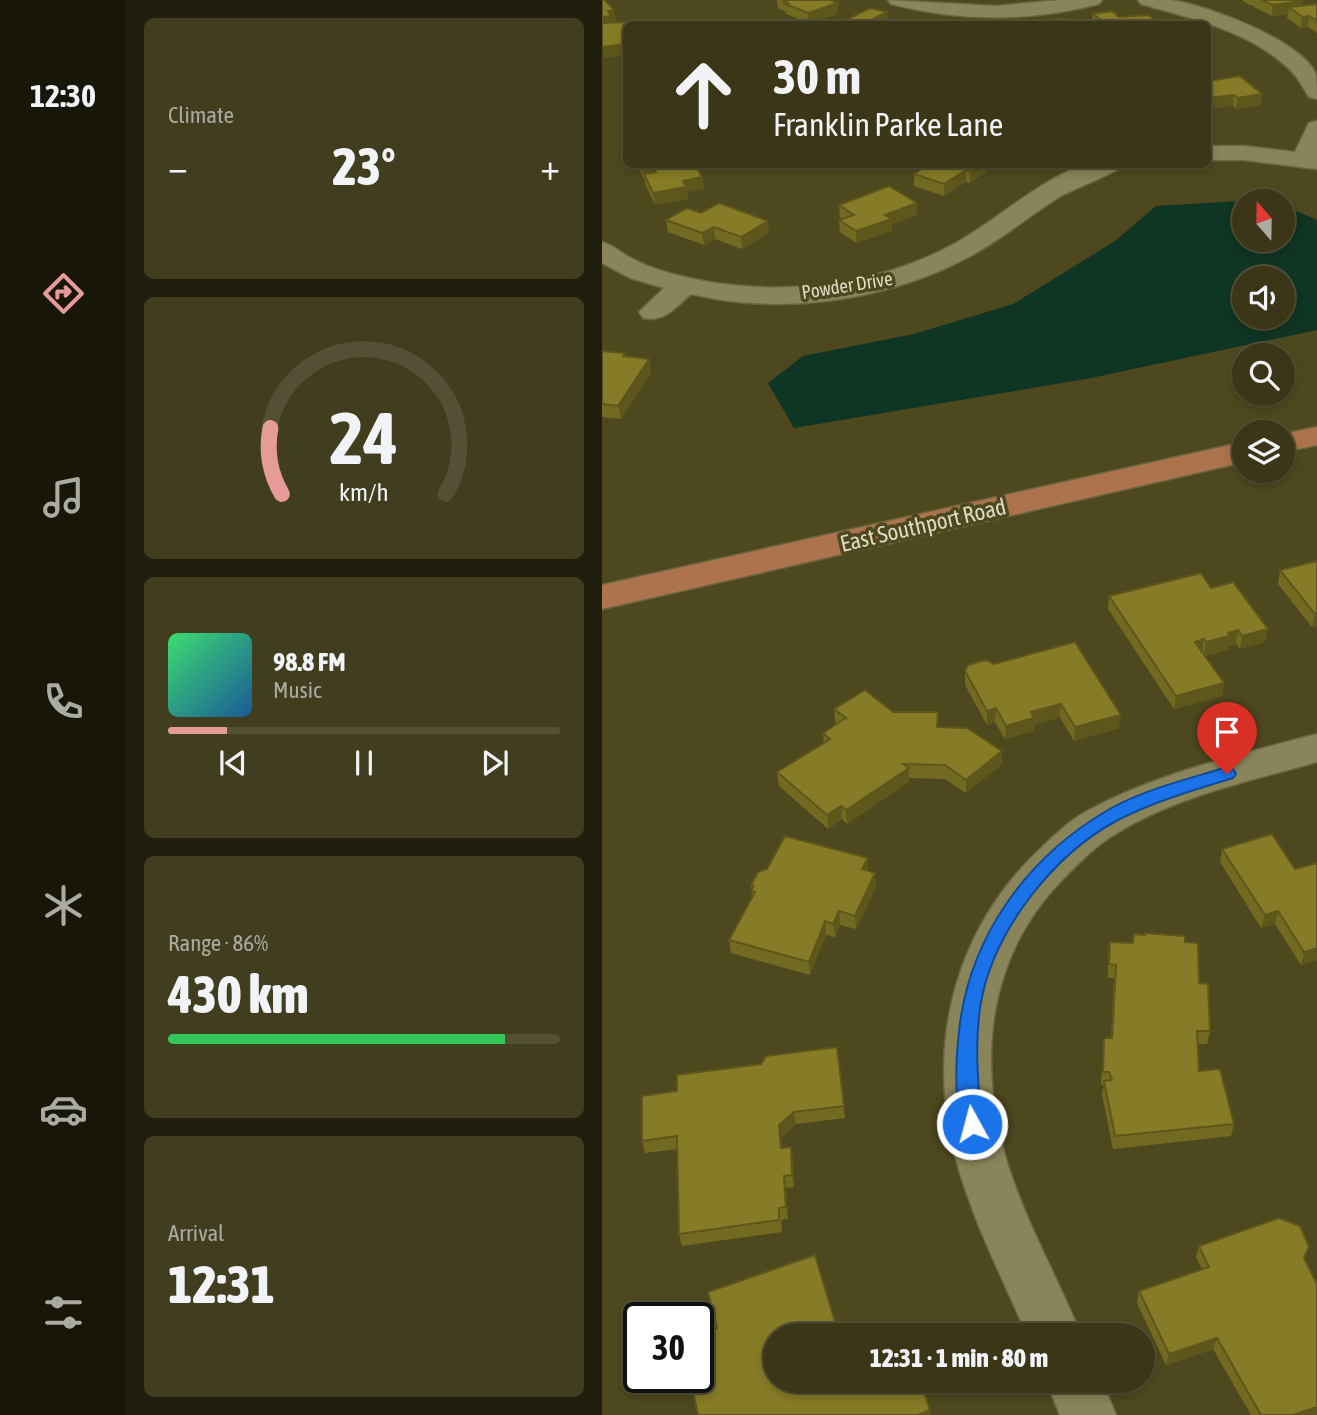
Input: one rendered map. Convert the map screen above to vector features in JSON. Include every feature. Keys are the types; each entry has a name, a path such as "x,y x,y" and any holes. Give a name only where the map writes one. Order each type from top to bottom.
{"main road":[{"path":"1295,441 1317,436"},
{"name":"East Southport Road","path":"602,597 1232,455"}],"street":[{"path":"898,0 943,9 1003,6 1039,10 1092,0"},
{"path":"1148,0 1227,23 1253,35 1295,64 1312,81 1317,92"},
{"path":"1211,153 1244,153 1313,163 1317,128"},
{"name":"Powder Drive","path":"602,250 644,274 731,293 782,295 845,290 899,278 953,255 1068,180 1102,168"},
{"path":"653,312 685,285"},
{"path":"1049,1323 982,1164 972,1124 967,1078 967,1040 972,1000 983,965 1009,911 1022,892 1054,858 1110,817 1182,786 1317,748"},
{"path":"1079,1393 1088,1415"}],"shaded area":[{"path":"1232,202 1232,252 1295,252 1295,210 1317,220 1317,330 1256,343 1232,343 1232,348 1086,379 794,428 768,383 803,356 914,334 1013,304 1115,241 1156,206"}],"building":[{"path":"602,0 614,10 608,11 611,16 602,17"},
{"path":"782,0 830,0 838,3 808,13 785,4 788,3"},
{"path":"1262,0 1300,0 1302,1 1273,5"},
{"path":"1317,4 1317,21 1309,16 1302,17 1289,7"},
{"path":"870,8 887,12 875,18 886,21 844,21"},
{"path":"1112,11 1119,17 1148,15 1156,21 1102,21 1093,14"},
{"path":"1063,18 1066,21 1040,21"},
{"path":"623,22 623,44 602,47 602,23"},
{"path":"1240,76 1262,94 1238,98 1234,95 1211,98 1211,81"},
{"path":"654,168 697,168 702,177 683,181 686,187 653,193 644,174 656,172"},
{"path":"923,168 975,168 970,172 966,170 944,184 914,174"},
{"path":"889,186 917,203 885,215 892,219 856,231 839,220 854,215 839,205"},
{"path":"719,203 768,221 741,237 714,227 702,233 666,220 687,208 701,213"},
{"path":"602,351 649,359 618,406 602,404"},
{"path":"1317,561 1317,613 1315,614 1280,570"},
{"path":"1201,573 1211,588 1233,582 1268,629 1242,636 1238,630 1228,633 1230,636 1195,642 1224,683 1176,696 1109,596"},
{"path":"1075,642 1121,715 1075,727 1061,704 1031,712 1034,718 1006,726 996,708 987,711 965,671 968,665 986,660 994,664"},
{"path":"865,690 893,712 938,712 937,727 967,728 1002,751 966,780 945,765 903,764 909,768 846,810 841,806 827,815 777,772 830,739 823,733 846,718 834,709"},
{"path":"1272,834 1295,869 1317,863 1317,948 1304,952 1278,911 1265,915 1222,849"},
{"path":"785,836 868,858 862,869 875,873 855,916 839,911 833,924 825,921 809,962 729,940 755,892 751,891 754,886 751,885 758,872 767,869"},
{"path":"1134,934 1185,936 1185,942 1198,943 1199,983 1208,984 1210,1031 1197,1031 1199,1071 1220,1069 1234,1124 1115,1136 1104,1081 1112,1080 1109,1072 1103,1072 1104,1038 1112,1038 1116,965 1109,964 1110,942 1133,943"},
{"path":"837,1047 844,1106 794,1112 779,1125 781,1148 791,1147 792,1175 784,1176 786,1207 779,1208 779,1220 679,1234 677,1136 642,1141 642,1096 677,1091 677,1075 761,1064 766,1056"},
{"path":"1279,1218 1300,1226 1309,1247 1304,1258 1317,1284 1317,1407 1293,1415 1261,1415 1217,1338 1169,1354 1139,1291 1209,1267 1199,1246"},
{"path":"815,1255 835,1323 763,1323 763,1393 924,1393 930,1410 918,1415 698,1415 693,1393 714,1393 714,1329 717,1328 714,1302 710,1302 708,1292"}],"route":[{"path":"972,1124 966,1064 972,1000 992,944 1022,892 1054,858 1065,852 1080,836 1110,817 1152,797 1227,774"}]}
